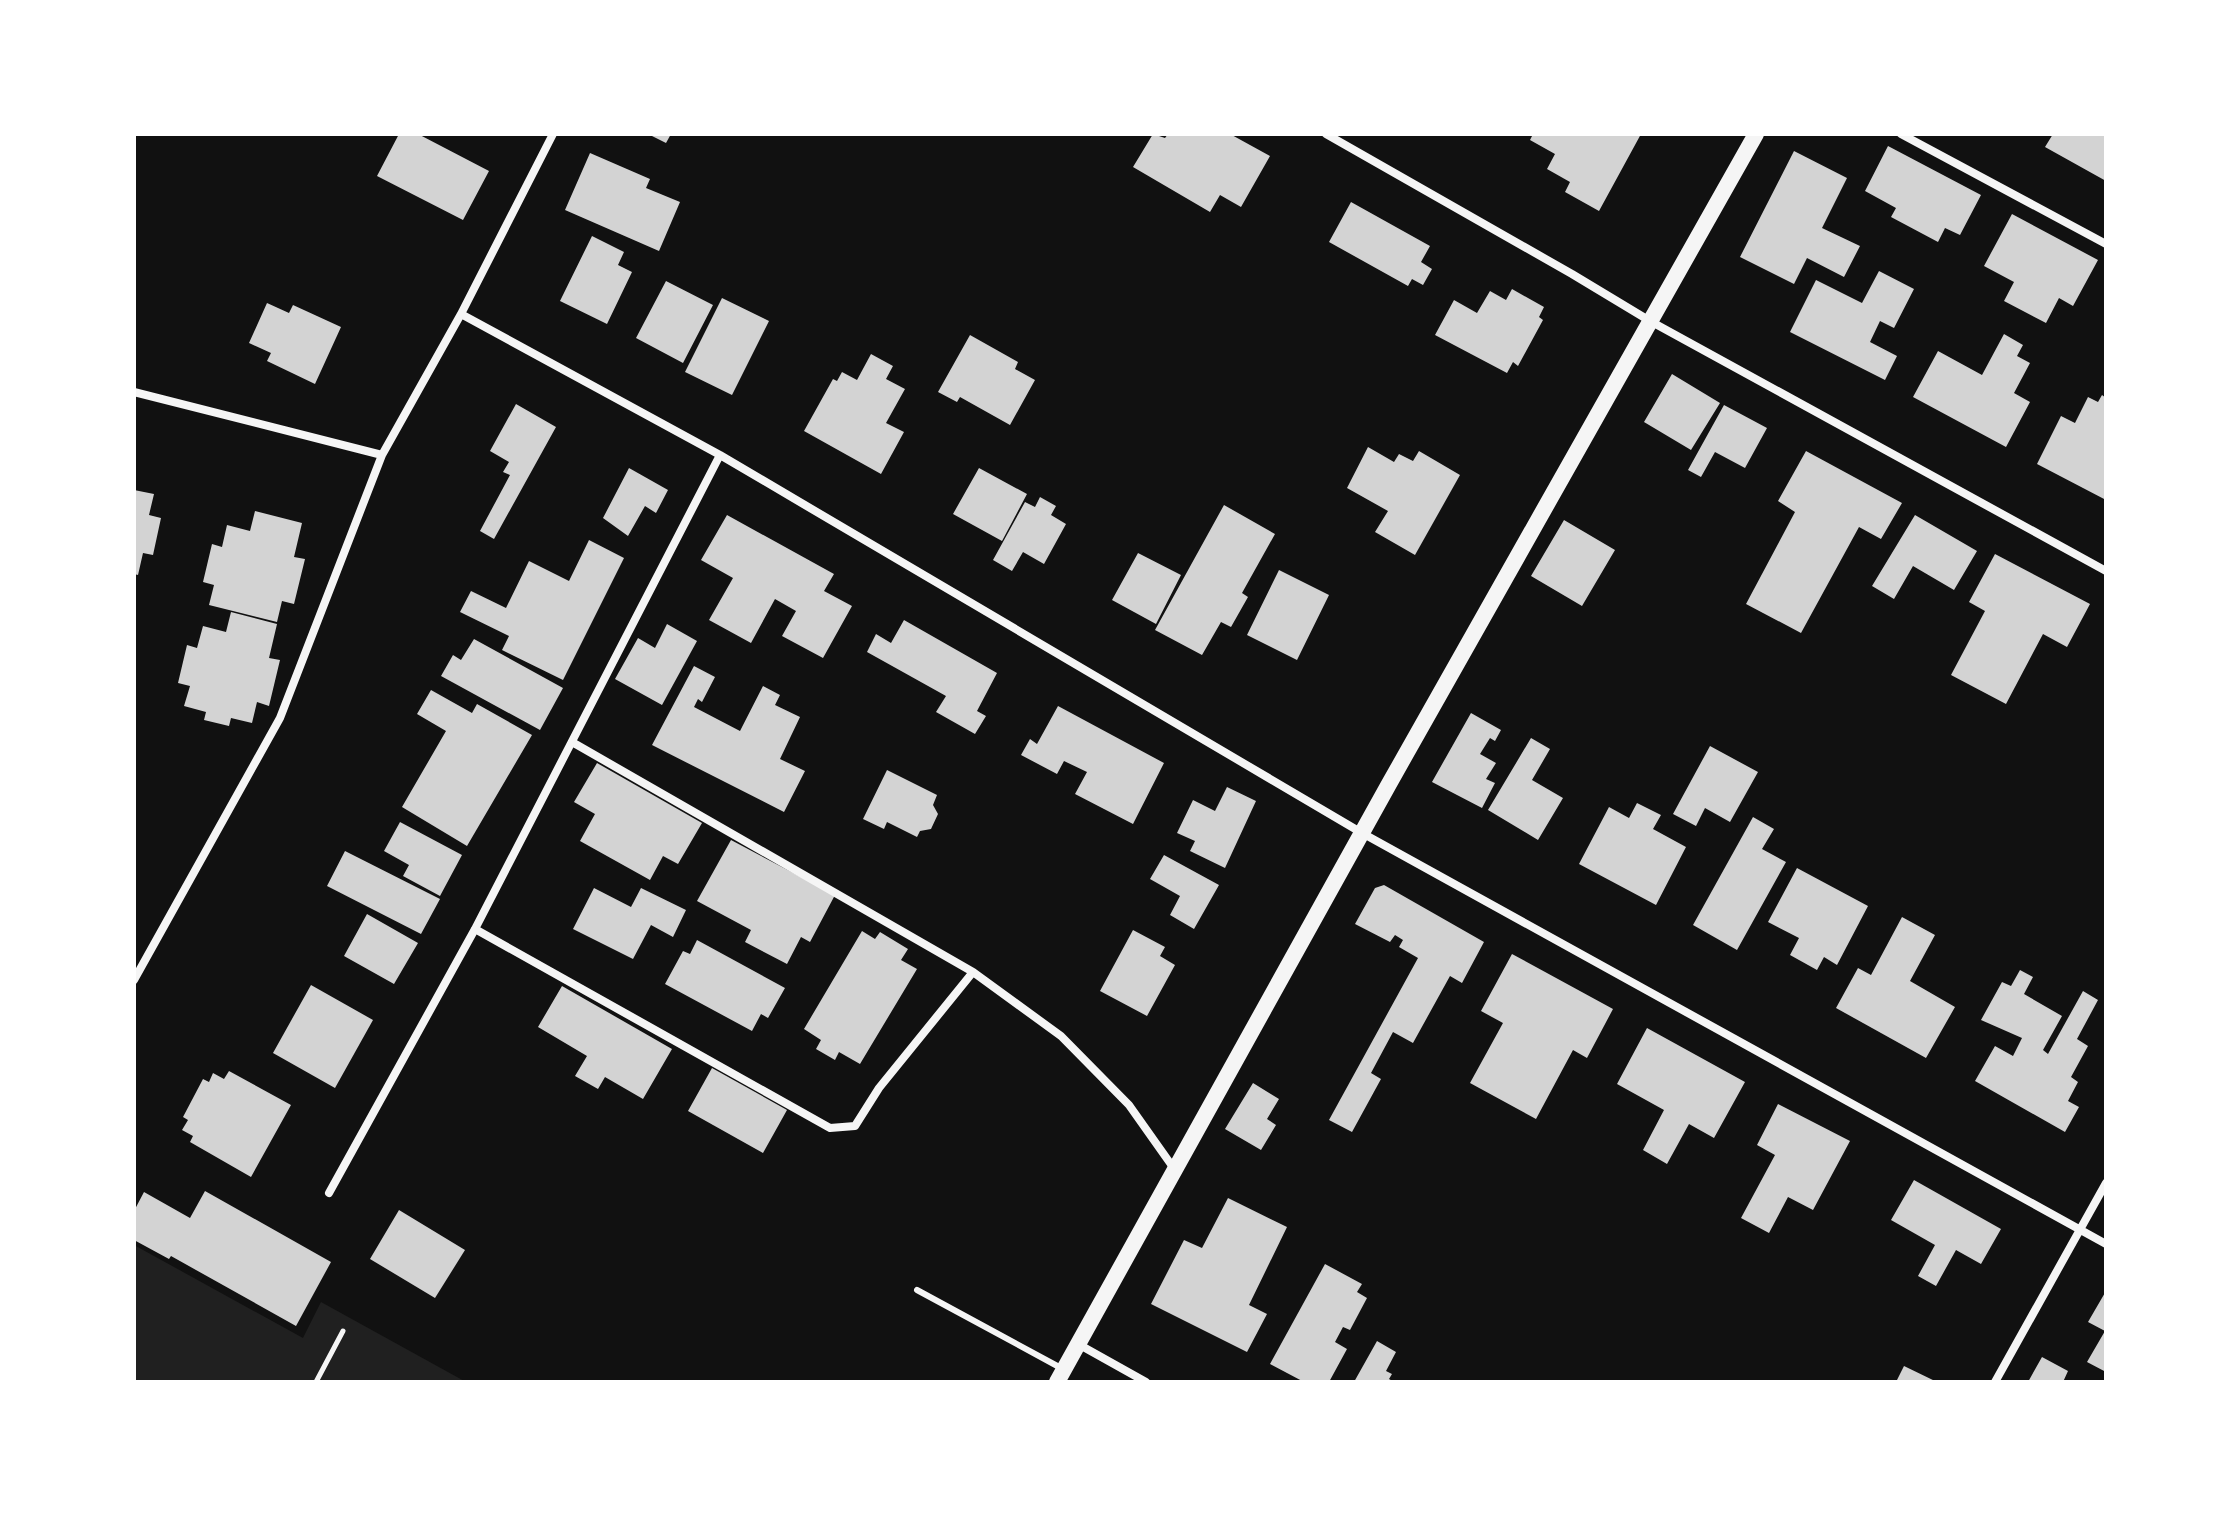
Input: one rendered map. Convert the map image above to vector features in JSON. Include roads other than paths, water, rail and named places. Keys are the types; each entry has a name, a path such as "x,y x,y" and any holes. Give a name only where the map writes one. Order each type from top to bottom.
{"main road":[{"path":"1061,1376 1362,833 1756,134"}],"street":[{"path":"134,980 280,718 382,455 461,314 553,134"},
{"path":"1326,134 1650,321 2106,571"},
{"path":"1901,134 2106,244"},
{"path":"461,314 720,455 1362,833 2106,1244"},
{"path":"134,392 382,455"},
{"path":"329,1193 475,929 720,455"},
{"path":"572,742 973,972 1061,1036 1129,1105 1176,1171"},
{"path":"475,929 830,1128 855,1126 879,1088 973,972"},
{"path":"1995,1382 2106,1183"},
{"path":"1078,1344 1146,1382"}],"lane":[{"path":"917,1290 1061,1376"}]}
